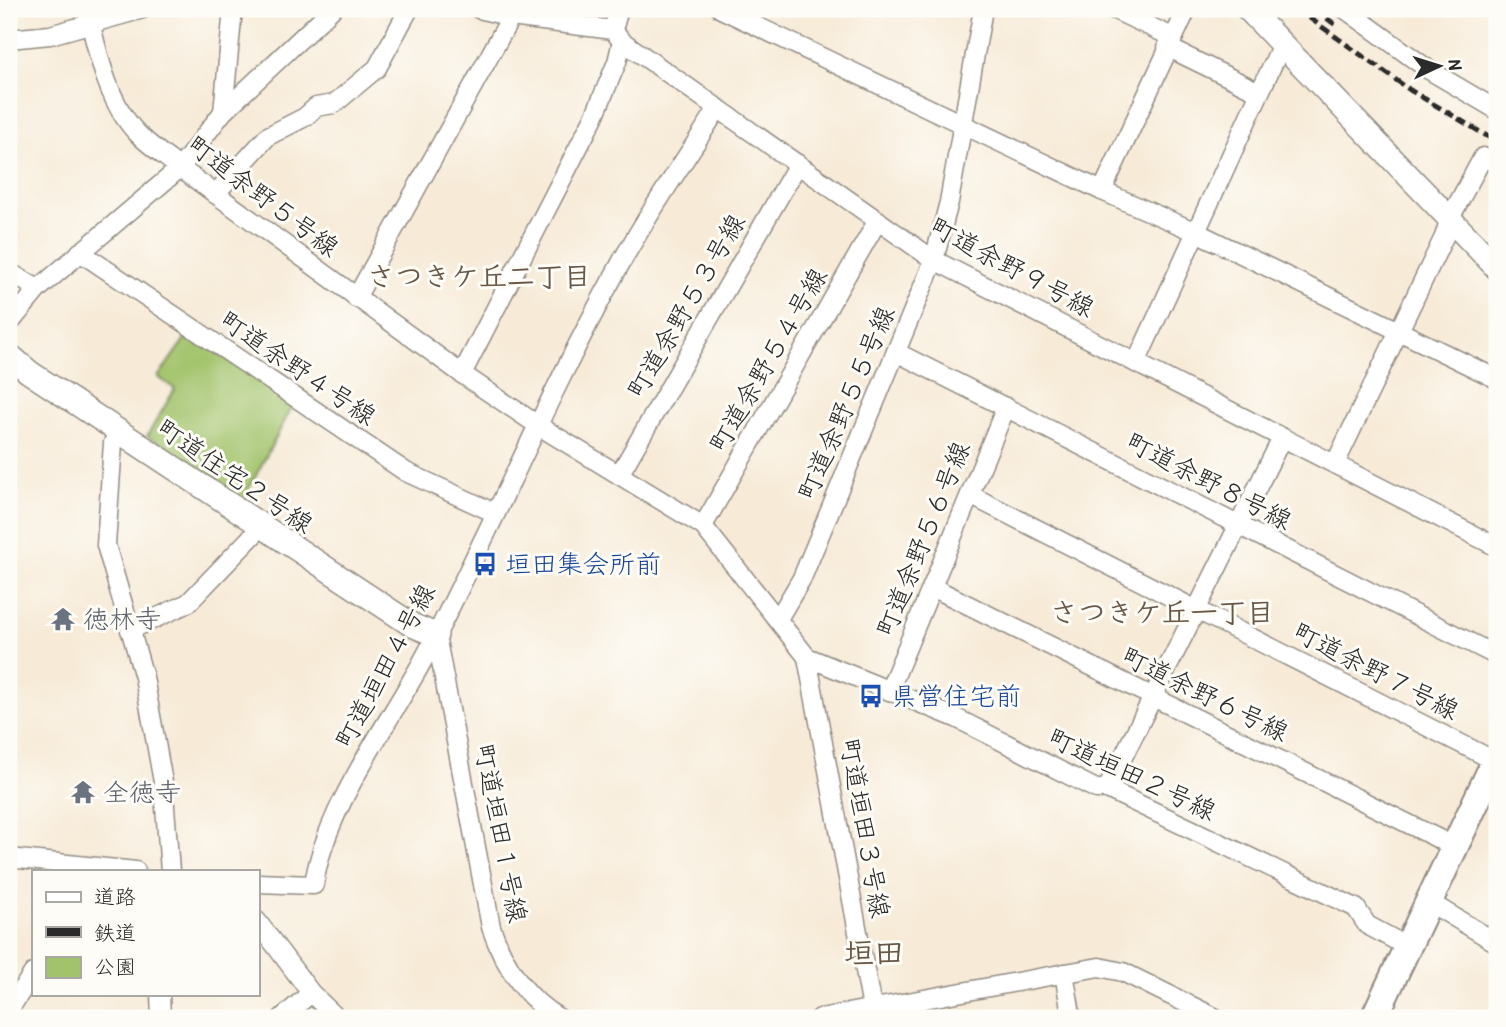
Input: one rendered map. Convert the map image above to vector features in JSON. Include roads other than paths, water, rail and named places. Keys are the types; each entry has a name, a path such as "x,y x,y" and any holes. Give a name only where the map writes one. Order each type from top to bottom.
{"main road":[{"path":"1382,1015 1408,947 1496,759"}],"street":[{"path":"9,39 50,35 89,16 144,9"},
{"path":"223,112 233,9"},
{"path":"9,324 37,289 180,168 223,112 332,9"},
{"path":"215,194 268,136 305,117 316,107 334,104 377,68 409,9"},
{"name":"町道余野９号線","path":"479,9 617,36 934,260 1497,547"},
{"path":"462,374 594,117 617,62 619,9"},
{"path":"721,9 1102,191 1196,232 1497,379"},
{"name":"町道余野５５号線","path":"778,619 802,578 934,260 949,202 983,9"},
{"path":"1113,9 1259,92"},
{"path":"1102,191 1169,42 1187,9"},
{"path":"1248,9 1497,268"},
{"path":"1345,9 1429,70 1497,110"},
{"name":"町道余野５号線","path":"89,16 118,105 136,133 356,298 539,426"},
{"path":"356,298 510,17"},
{"path":"1136,363 1282,44"},
{"name":"町道垣田４号線","path":"259,883 314,885 316,869 349,786 404,697 618,269 718,108"},
{"path":"1335,464 1444,237 1450,218 1483,157 1497,164"},
{"name":"町道余野５３号線","path":"619,475 798,164"},
{"name":"町道余野５４号線","path":"703,526 878,220"},
{"name":"町道余野４号線","path":"80,252 405,472 495,513"},
{"path":"9,272 37,289"},
{"name":"町道余野８号線","path":"897,352 1497,656"},
{"name":"町道住宅２号線","path":"9,355 261,527 412,625 436,635"},
{"name":"町道余野５６号線","path":"889,691 1006,407"},
{"path":"539,426 703,526 807,657"},
{"path":"120,433 113,443 106,545 144,677 163,782 170,870"},
{"path":"1108,789 1282,438"},
{"name":"町道余野７号線","path":"970,495 1496,759"},
{"path":"130,630 188,603 261,527"},
{"name":"町道余野６号線","path":"932,587 1455,847"},
{"name":"町道垣田１号線","path":"436,635 491,927 500,951 514,975 530,996 559,1018"},
{"name":"町道垣田２号線","path":"807,657 956,718 1096,789 1108,789 1356,908 1367,925 1408,947"},
{"name":"町道垣田３号線","path":"807,657 872,1009"},
{"path":"9,858 98,870"},
{"path":"1429,902 1497,943"},
{"path":"259,923 311,993 337,1018"},
{"path":"820,1018 1100,967 1116,970 1216,1018"},
{"path":"1064,973 1071,1014 1069,1018"},
{"path":"9,1010 32,976"},
{"path":"282,1018 311,993"},
{"path":"160,996 161,1018"}],"railway":[{"path":"1297,9 1410,90 1497,142"},
{"path":"1315,9 1337,26"}],"place":[{"name":"垣田集会所前","path":"485,564"},
{"name":"徳林寺","path":"63,619"},
{"name":"県営住宅前","path":"871,696"},
{"name":"全徳寺","path":"83,792"}],"district":[{"name":"さつきケ丘二丁目","path":"479,276"},
{"name":"さつきケ丘一丁目","path":"1162,612"},
{"name":"垣田","path":"874,953"}]}
